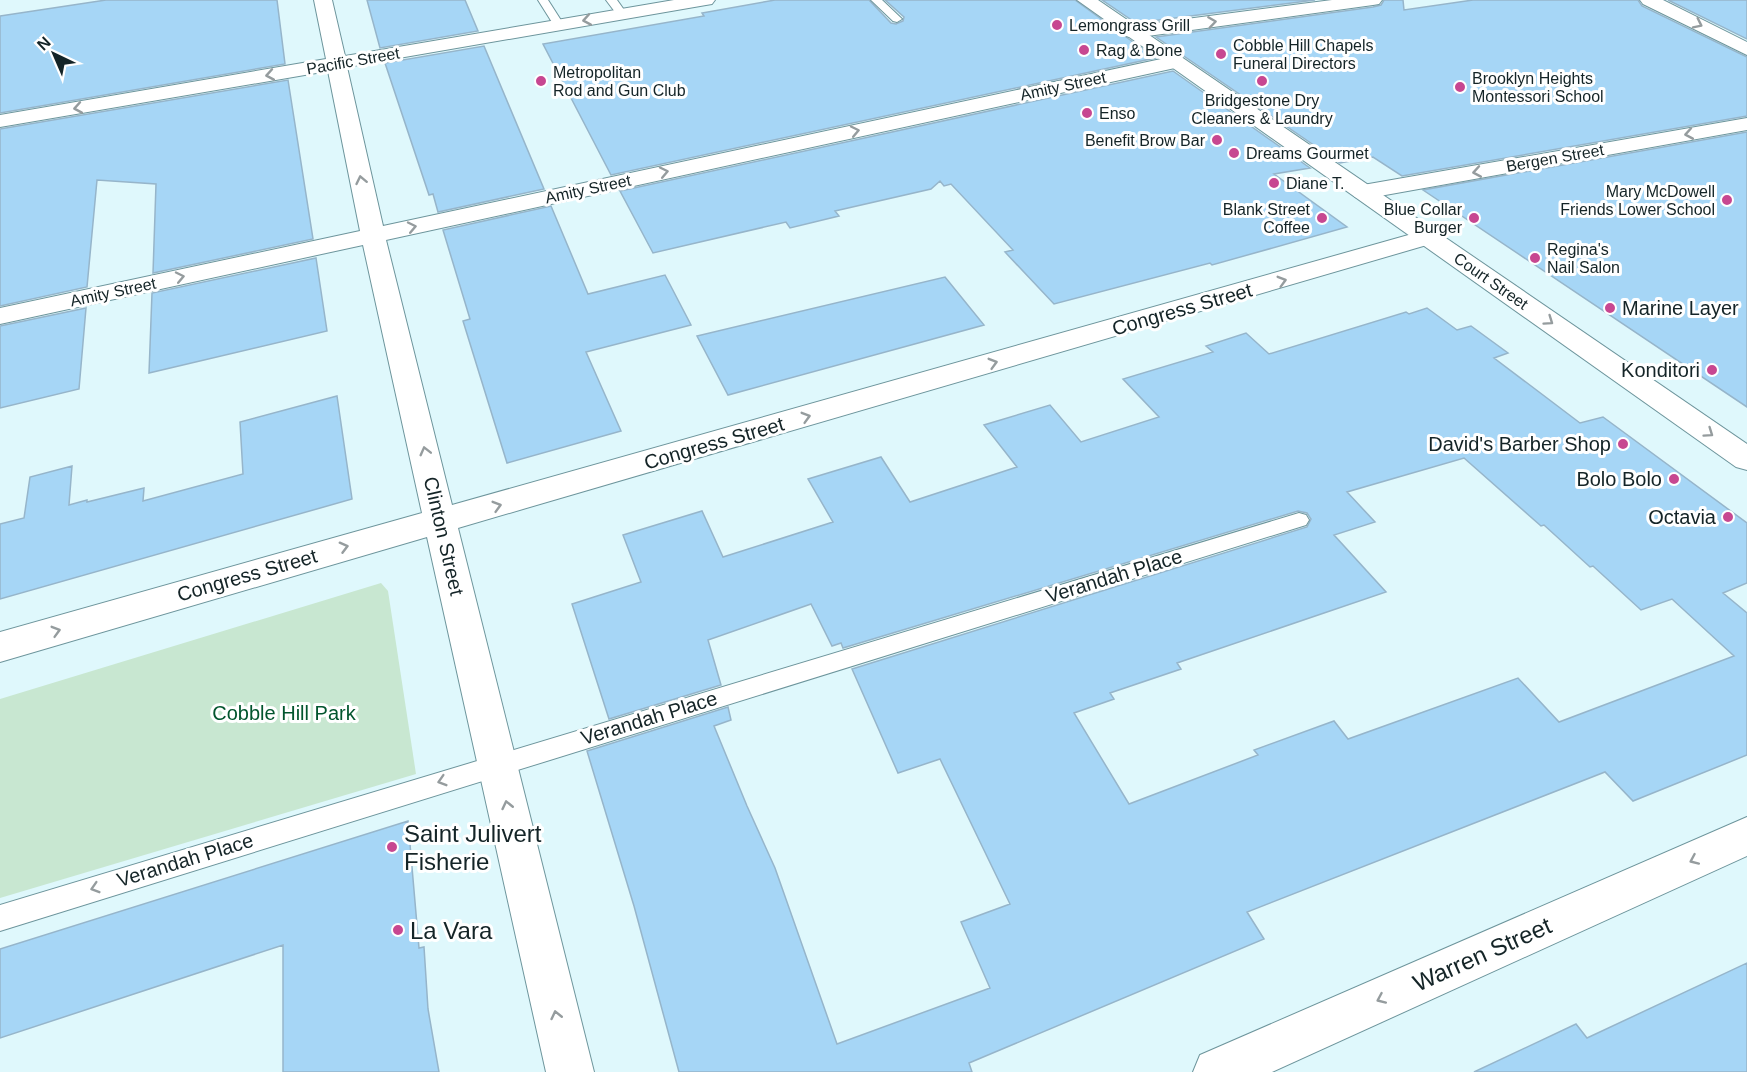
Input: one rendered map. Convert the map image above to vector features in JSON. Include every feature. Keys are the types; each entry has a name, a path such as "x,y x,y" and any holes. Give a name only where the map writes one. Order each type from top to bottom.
{"street":[{"name":"Clinton Street","path":"323,0 373,236 570,1072"},
{"name":"Pacific Street","path":"0,121 559,25 617,7 706,0"},
{"name":"Court Street","path":"1086,0 1747,459"},
{"path":"1133,32 1373,0"},
{"path":"1649,0 1747,49"},
{"name":"Amity Street","path":"0,316 1175,62"},
{"name":"Bergen Street","path":"1363,192 1747,124"},
{"name":"Congress Street","path":"0,647 1428,237"},
{"name":"Warren Street","path":"1217,1072 1747,836"}],"lane":[{"path":"543,0 559,25"},
{"path":"876,0 897,19"},
{"name":"Verandah Place","path":"0,918 1299,520"}],"green space":[{"name":"Cobble Hill Park","path":"381,583 388,591 416,774 0,898 0,699"}],"building":[{"path":"106,0 277,0 285,64 0,113 0,16"},
{"path":"367,0 465,0 478,31 380,48"},
{"path":"775,0 869,0 891,23 896,24 903,21 904,17 885,0 1075,0 1155,58 611,175 543,44 704,16 702,13"},
{"path":"1102,0 1315,0 1136,23"},
{"path":"1384,0 1403,0 1404,10 1473,0 1638,0 1642,6 1747,57 1747,116 1402,176 1373,157 1340,163 1156,37 1373,7 1381,5"},
{"path":"1668,0 1747,0 1747,39"},
{"path":"484,46 544,189 438,212 433,194 429,195 385,63"},
{"path":"1173,71 1310,168 1274,174 1347,227 1212,265 1210,263 1054,304 1005,252 1013,250 951,184 944,186 940,181 931,189 835,211 839,216 790,228 786,222 653,253 620,191"},
{"path":"288,80 313,239 153,273 156,184 97,180 87,287 0,306 0,129"},
{"path":"1747,132 1747,407 1423,190"},
{"path":"551,206 588,294 665,275 691,325 586,352 621,431 507,463 463,321 470,319 443,230"},
{"path":"316,258 327,331 149,373 152,293"},
{"path":"945,277 984,325 728,395 697,336"},
{"path":"86,308 79,389 0,408 0,326"},
{"path":"1427,308 1457,330 1471,326 1508,353 1494,358 1580,423 1603,417 1747,523 1747,583 1723,593 1747,613 1747,755 1633,801 1605,772 1247,912 1264,939 969,1063 972,1072 679,1072 634,906 587,751 728,707 731,720 714,726 775,868 837,1044 990,988 961,922 1010,904 940,759 898,773 852,669 1307,527 1311,519 1307,513 1298,511 843,648 841,643 832,646 811,604 708,640 721,685 609,719 572,604 641,582 623,535 702,511 723,557 833,522 808,479 881,457 910,502 1017,467 984,425 1050,405 1081,442 1159,417 1123,379 1213,352 1206,346 1246,333 1269,354 1406,312 1409,314","holes":["1464,458 1541,526 1544,525 1590,567 1593,566 1641,610 1672,599 1734,656 1559,722 1518,678 1348,739 1334,721 1254,750 1258,755 1129,804 1074,713 1114,699 1110,693 1181,669 1177,663 1386,592 1334,535 1375,522 1347,492"]},
{"path":"337,396 352,499 0,599 0,524 24,518 30,477 72,466 69,505 144,488 143,501 243,474 240,422"},
{"path":"408,821 419,948 424,947 428,1009 439,1072 283,1072 283,945 0,1038 0,949"},
{"path":"1747,963 1747,1072 1474,1072 1576,1024 1587,1038"}],"place":[{"name":"Lemongrass Grill","path":"1057,25"},
{"name":"Rag & Bone","path":"1084,50"},
{"name":"Cobble Hill Chapels Funeral Directors","path":"1221,54"},
{"name":"Metropolitan Rod and Gun Club","path":"541,81"},
{"name":"Bridgestone Dry Cleaners & Laundry","path":"1262,81"},
{"name":"Brooklyn Heights Montessori School","path":"1460,87"},
{"name":"Enso","path":"1087,113"},
{"name":"Benefit Brow Bar","path":"1217,140"},
{"name":"Dreams Gourmet","path":"1234,153"},
{"name":"Diane T.","path":"1274,183"},
{"name":"Mary McDowell Friends Lower School","path":"1727,200"},
{"name":"Blank Street Coffee","path":"1322,218"},
{"name":"Blue Collar Burger","path":"1474,218"},
{"name":"Regina's Nail Salon","path":"1535,258"},
{"name":"Marine Layer","path":"1610,308"},
{"name":"Konditori","path":"1712,370"},
{"name":"David's Barber Shop","path":"1623,444"},
{"name":"Bolo Bolo","path":"1674,479"},
{"name":"Octavia","path":"1728,517"},
{"name":"Saint Julivert Fisherie","path":"392,847"},
{"name":"La Vara","path":"398,930"}]}
